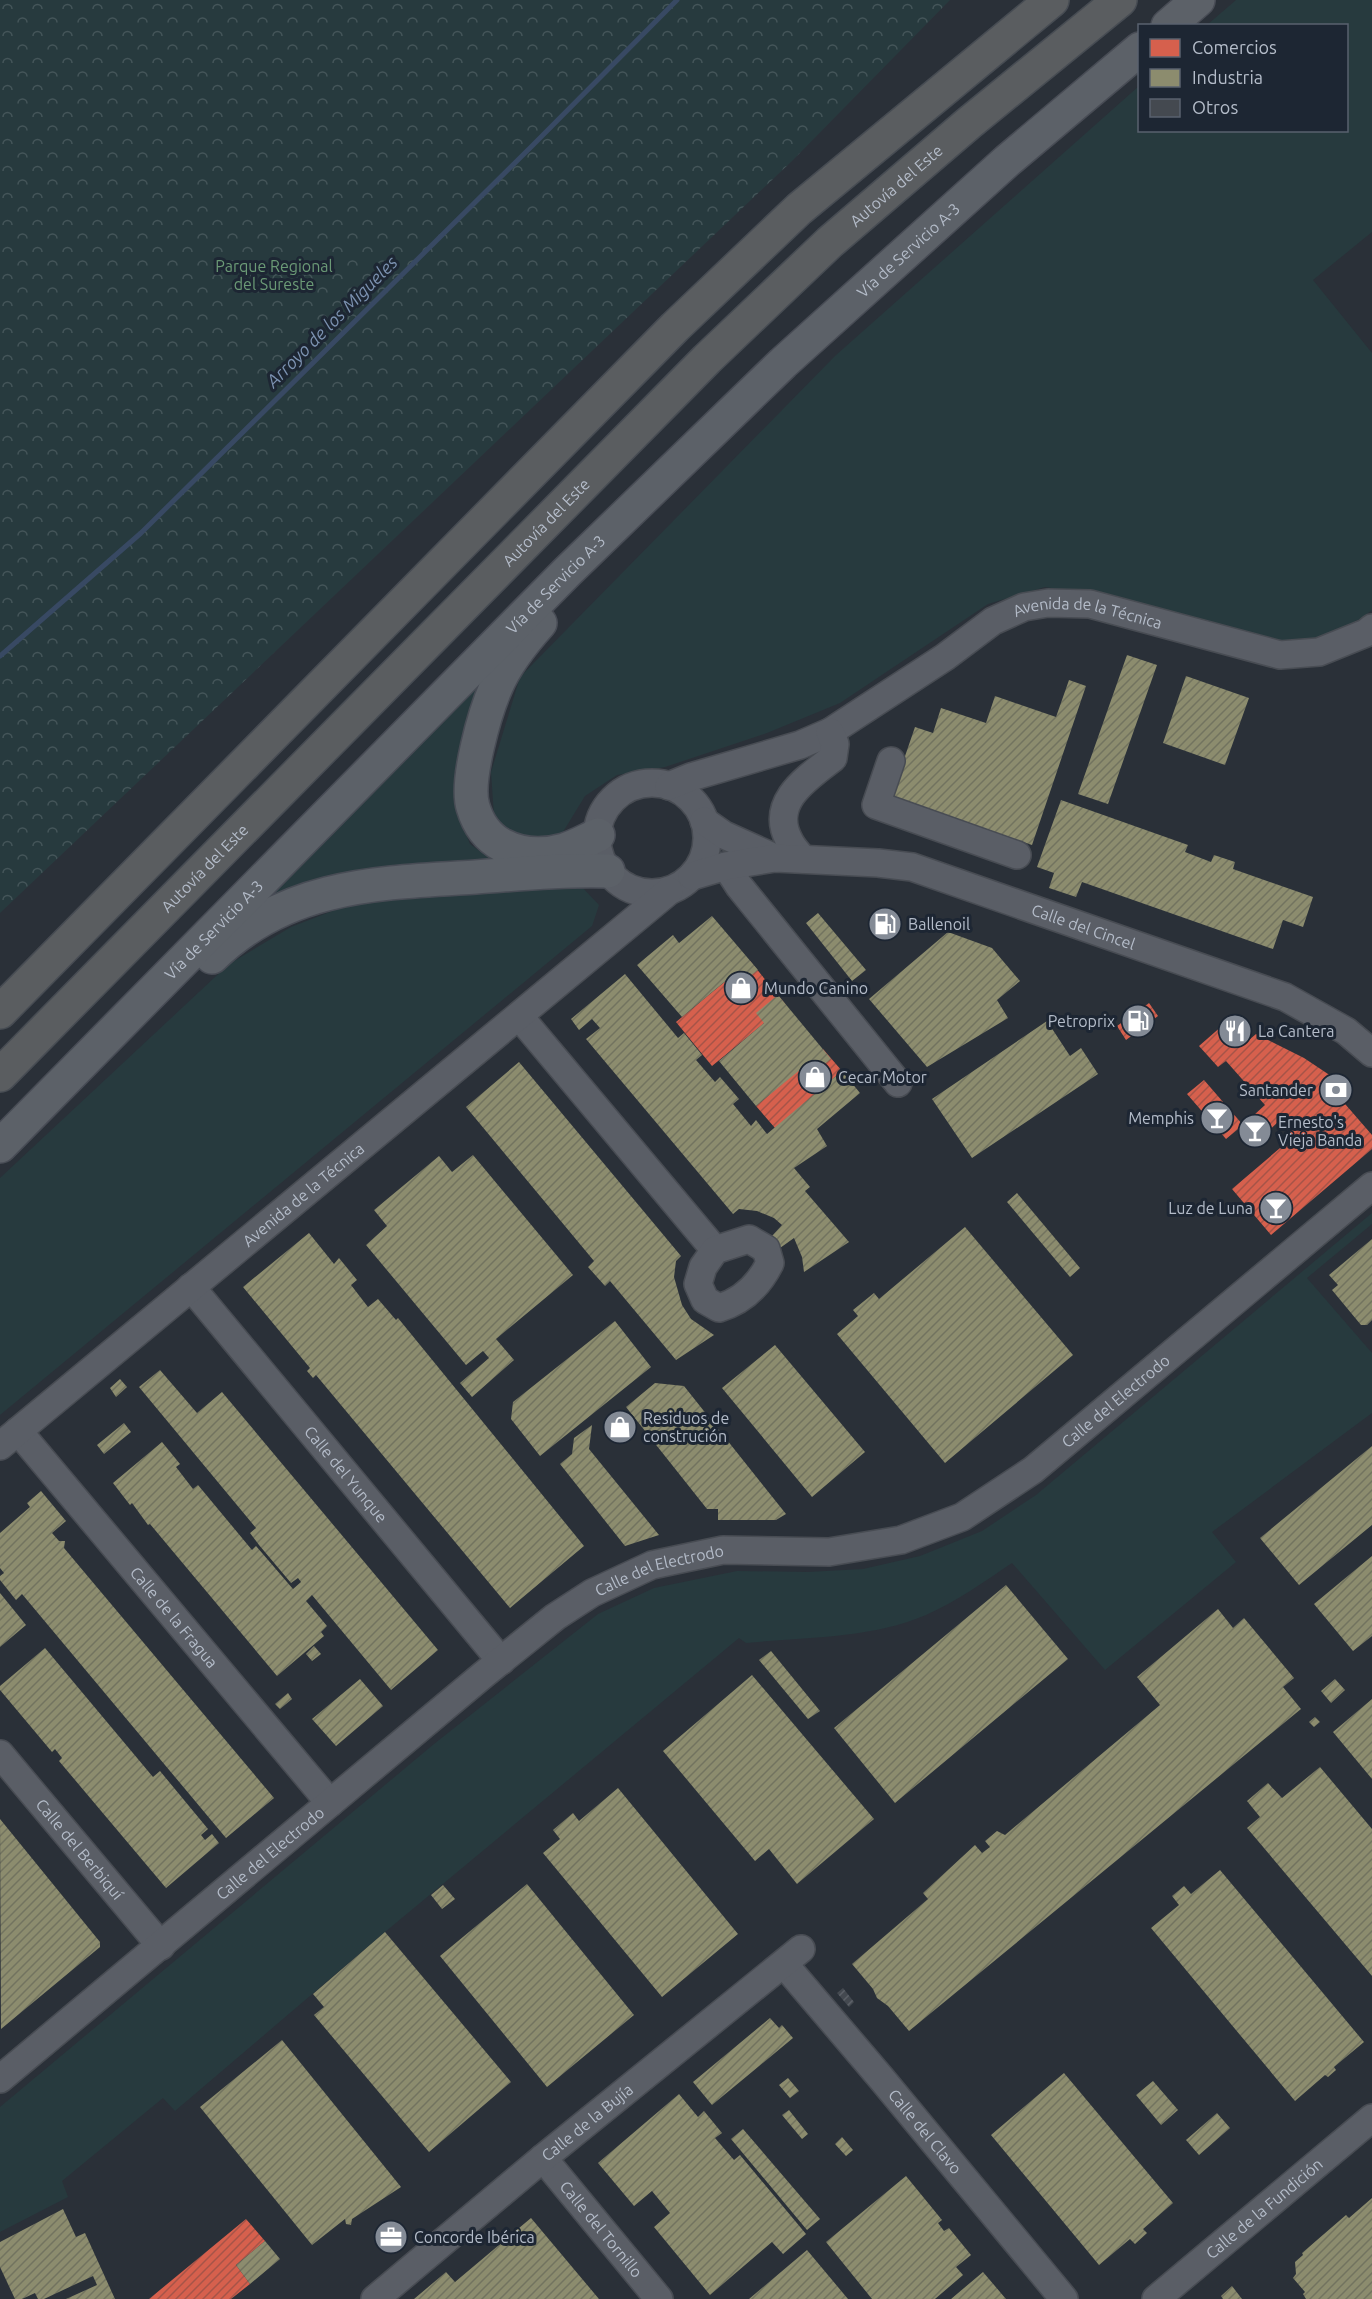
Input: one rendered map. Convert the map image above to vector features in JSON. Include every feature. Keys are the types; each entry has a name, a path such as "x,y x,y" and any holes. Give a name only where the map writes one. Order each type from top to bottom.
{"highway":[{"path":"0,1012 675,327 799,209 1052,0"},
{"name":"Autovía del Este","path":"0,1075 707,359 830,242 969,123 1120,0"}],"main road":[{"path":"1170,24 1198,0"},
{"name":"Vía de Servicio A-3","path":"0,1146 460,678 783,363 1007,161 1138,52"},
{"path":"597,836 564,850 534,854 514,851 488,837 472,806 473,767 482,727 497,686 523,641 569,591 602,540"},
{"path":"0,1154 44,1122 230,940 279,910 328,892 395,882 562,871 617,878"}],"street":[{"name":"Avenida de la Técnica","path":"669,786 691,777 800,745 830,732 945,657 993,621 1024,608 1048,603 1090,604 1280,655 1319,652 1370,634"},
{"path":"802,859 788,839 782,818 785,803 794,790 833,758 835,744 830,732"},
{"path":"891,761 876,805 1017,855"},
{"path":"652,783 669,786 684,794 697,806 704,821 707,836 706,850 692,876 681,885 669,891 639,892 617,878 600,854 597,836 601,819 609,804 621,793 636,786 652,783"},
{"path":"704,821 724,835 775,858"},
{"path":"950,878 963,836"},
{"path":"692,876 726,866 775,858"},
{"name":"Calle del Cincel","path":"775,858 878,863 912,867 950,878 1285,997 1346,1031 1372,1053"},
{"path":"726,866 739,886 898,1083"},
{"name":"Avenida de la Técnica","path":"607,943 619,911 617,878"},
{"name":"Avenida de la Técnica","path":"9,1438 669,891"},
{"path":"519,1016 715,1250"},
{"name":"Calle del Electrodo","path":"0,2079 555,1617 592,1593 652,1565 723,1550 829,1552 901,1539 962,1517 1033,1470 1372,1186"},
{"name":"Calle del Yunque","path":"191,1287 501,1661"},
{"name":"Calle de la Fragua","path":"9,1438 330,1803"},
{"name":"Calle del Berbiquí","path":"0,1754 161,1946"},
{"name":"Calle de la Bujía","path":"375,2299 543,2158 793,1956"},
{"name":"Calle del Clavo","path":"793,1956 881,2078 1064,2299"},
{"name":"Calle de la Fundición","path":"1156,2299 1372,2118"},
{"name":"Calle del Tornillo","path":"543,2158 659,2299"}],"green space":[{"name":"Parque Regional del Sureste","path":"0,0 950,0 792,161 0,913"},
{"path":"1236,0 1372,0 1372,232 1313,280 1372,353 1372,610 1360,619 1322,637 1272,643 1113,598 1045,587 988,604 840,703 767,733 665,767 617,775 585,796 563,832 537,840 509,832 494,816 491,772 520,677 835,356 1138,87 1138,132 1348,132 1348,24 1208,24"},
{"path":"479,676 486,683 459,759 456,809 470,844 493,861 278,897 272,888"},
{"path":"581,886 599,905 592,926 0,1415 0,1178 229,964 291,927 358,901"},
{"path":"1372,1213 1372,1224 1307,1278 1372,1353 1372,1413 1212,1532 1236,1562 1105,1670 1012,1563 949,1604 905,1623 837,1636 746,1643 739,1638 385,1932 175,2111 163,2098 62,2181 68,2197 0,2232 0,2107 434,1744 598,1614 654,1588 737,1571 808,1572 863,1569 920,1556 982,1531 1036,1495"}],"building: Comercios":[{"path":"750,961 786,1005 712,1066 676,1022"},
{"name":"Petroprix","path":"1149,1003 1158,1016 1126,1040 1117,1026"},
{"path":"1231,1018 1249,1040 1256,1034 1304,1058 1348,1090 1339,1097 1372,1135 1372,1149 1271,1235 1232,1189 1293,1137 1279,1121 1257,1142 1243,1125 1265,1105 1226,1061 1218,1067 1199,1046"},
{"path":"823,1049 842,1071 775,1128 756,1106"},
{"path":"1204,1080 1243,1125 1226,1139 1187,1094"},
{"path":"246,2219 265,2241 236,2265 250,2284 231,2299 149,2299"}],"building: Industria":[{"path":"1127,655 1157,665 1108,804 1078,794"},
{"path":"1186,676 1249,698 1225,765 1163,743"},
{"path":"1069,680 1086,686 1032,845 891,797 915,727 933,733 941,708 986,723 995,696 1056,717"},
{"path":"1061,800 1188,845 1185,852 1211,862 1214,855 1235,862 1233,869 1313,897 1303,927 1283,920 1273,949 1082,882 1076,897 1049,888 1054,873 1037,867"},
{"path":"818,913 866,970 852,981 806,923"},
{"path":"712,916 758,970 735,988 728,979 682,1017 637,965 673,935 679,943"},
{"path":"948,932 992,948 1020,981 997,1000 1008,1018 927,1067 869,999"},
{"path":"625,974 678,1038 684,1033 702,1055 696,1060 715,1082 720,1077 739,1099 733,1104 751,1126 756,1120 767,1134 842,1071 860,1093 817,1129 827,1146 794,1168 810,1187 805,1191 849,1242 804,1272 802,1257 794,1238 780,1248 771,1237 782,1225 774,1218 757,1211 739,1209 733,1214 586,1039 600,1028 592,1019 579,1030 571,1019"},
{"path":"778,995 831,1059 809,1077 801,1069 756,1106 719,1061 764,1023 756,1013"},
{"path":"1047,1021 1070,1056 1081,1048 1098,1074 972,1158 932,1099"},
{"path":"519,1062 681,1256 676,1261 674,1277 682,1305 691,1319 714,1335 676,1360 610,1281 605,1286 588,1267 594,1261 466,1107"},
{"path":"473,1155 573,1275 496,1339 514,1360 472,1397 460,1383 489,1358 483,1351 466,1365 366,1245 387,1226 374,1210 439,1156 452,1172"},
{"path":"1017,1193 1080,1268 1070,1277 1007,1202"},
{"path":"965,1227 1073,1355 945,1463 837,1334 858,1316 853,1310 874,1293 879,1299"},
{"path":"309,1233 334,1264 339,1258 357,1280 351,1285 368,1307 378,1299 396,1320 398,1318 584,1546 510,1608 316,1375 313,1378 307,1371 310,1368 243,1287"},
{"path":"1372,1239 1372,1320 1367,1325 1361,1325 1332,1290 1338,1285 1329,1275"},
{"path":"615,1321 651,1367 540,1456 511,1419 513,1402"},
{"path":"775,1345 865,1452 812,1497 722,1388"},
{"path":"160,1370 197,1413 222,1392 438,1650 391,1690 312,1595 306,1601 327,1626 321,1632 324,1636 277,1676 113,1483 162,1442 180,1464 176,1467 193,1489 198,1485 252,1550 256,1546 293,1589 301,1582 298,1578 291,1583 259,1545 250,1533 256,1528 139,1387"},
{"path":"120,1379 127,1387 116,1397 110,1388"},
{"path":"655,1383 684,1386 786,1514 776,1520 718,1520 718,1509 707,1509 626,1407"},
{"path":"124,1423 131,1432 104,1454 97,1445"},
{"path":"592,1425 589,1449 659,1535 625,1546 560,1464 572,1454 574,1438"},
{"path":"1372,1446 1372,1525 1299,1585 1260,1538"},
{"path":"41,1491 66,1521 52,1533 59,1541 65,1541 64,1548 274,1798 226,1838 22,1594 16,1600 0,1580 0,1576 4,1573 0,1568 0,1533 30,1507 27,1503"},
{"path":"1372,1556 1372,1636 1353,1651 1314,1604"},
{"path":"1006,1585 1068,1659 895,1803 834,1728"},
{"path":"0,1593 26,1625 0,1647"},
{"path":"1218,1609 1233,1628 1244,1618 1294,1678 1283,1687 1301,1709 909,2031 888,2006 877,1998 873,1989 852,1964 928,1899 923,1893 975,1845 982,1853 990,1847 985,1841 997,1831 1005,1835 1160,1705 1137,1677"},
{"path":"314,1646 321,1654 312,1661 306,1654"},
{"path":"45,1648 153,1777 160,1771 208,1829 201,1835 205,1840 212,1834 219,1843 166,1888 59,1761 62,1758 55,1749 52,1752 0,1690 0,1686"},
{"path":"771,1651 820,1711 808,1719 759,1660"},
{"path":"752,1675 874,1819 797,1884 769,1849 755,1861 663,1751"},
{"path":"360,1679 383,1706 336,1746 312,1719"},
{"path":"1335,1679 1345,1690 1331,1703 1321,1691"},
{"path":"288,1693 292,1699 280,1709 275,1704"},
{"path":"1372,1699 1372,1779 1333,1732"},
{"path":"1315,1717 1320,1722 1314,1727 1309,1722"},
{"path":"1320,1767 1372,1829 1372,1976 1247,1828 1260,1817 1247,1801 1268,1783 1282,1798"},
{"path":"618,1788 738,1934 662,1997 543,1853 560,1839 553,1830 573,1813 579,1821"},
{"path":"0,1819 100,1942 100,1947 1,2029"},
{"path":"1220,1870 1364,2042 1334,2067 1336,2070 1328,2077 1325,2075 1295,2101 1151,1928 1179,1905 1172,1896 1184,1886 1191,1894"},
{"path":"527,1884 634,2015 547,2087 440,1956"},
{"path":"443,1885 455,1899 442,1909 431,1895"},
{"path":"385,1932 511,2082 429,2152 314,2015 324,2007 313,1994"},
{"path":"770,2018 779,2028 782,2025 793,2038 712,2105 693,2082"},
{"path":"282,2040 401,2187 352,2219 351,2225 346,2224 345,2219 312,2245 200,2107"},
{"path":"1064,2073 1173,2203 1143,2229 1147,2233 1135,2244 1130,2239 1099,2265 991,2135"},
{"path":"788,2078 799,2091 790,2098 779,2085"},
{"path":"1153,2081 1178,2110 1161,2125 1136,2095"},
{"path":"679,2094 698,2117 704,2111 722,2133 715,2138 734,2160 740,2155 806,2234 783,2254 772,2242 710,2295 654,2227 670,2213 652,2191 634,2206 598,2163"},
{"path":"789,2110 808,2134 802,2139 782,2115"},
{"path":"1217,2113 1230,2128 1199,2155 1186,2140"},
{"path":"743,2129 820,2219 807,2230 731,2139"},
{"path":"842,2137 853,2150 846,2156 835,2144"},
{"path":"906,2176 942,2220 938,2223 944,2231 949,2228 971,2255 956,2267 963,2275 935,2299 872,2299 826,2242"},
{"path":"1372,2198 1372,2299 1306,2299 1303,2294 1305,2292 1293,2278 1296,2274 1295,2262 1303,2255 1302,2253 1346,2215 1349,2218"},
{"path":"63,2209 76,2237 85,2233 115,2299 66,2299 97,2285 93,2276 44,2299 38,2299 35,2293 22,2299 15,2299 0,2267 0,2242"},
{"path":"531,2218 599,2299 414,2299 446,2272 455,2282"},
{"path":"265,2241 280,2259 250,2284 236,2265"},
{"path":"807,2250 848,2299 749,2299"},
{"path":"983,2272 1006,2299 951,2299"},
{"path":"1232,2286 1242,2299 1223,2299 1221,2296"}],"building: Otros":[{"path":"843,1988 854,2002 849,2007 837,1993"}],"waterway":[{"name":"Arroyo de los Migueles","path":"0,656 141,533 677,0"}],"place":[{"name":"Ballenoil","path":"885,924"},
{"name":"Mundo Canino","path":"741,988"},
{"name":"Petroprix","path":"1138,1021"},
{"name":"La Cantera","path":"1235,1031"},
{"name":"Cecar Motor","path":"815,1077"},
{"name":"Santander","path":"1336,1090"},
{"name":"Memphis","path":"1217,1118"},
{"name":"Ernesto's Vieja Banda","path":"1255,1131"},
{"name":"Luz de Luna","path":"1276,1208"},
{"name":"Residuos de construción","path":"620,1427"},
{"name":"Concorde Ibérica","path":"391,2237"}]}
